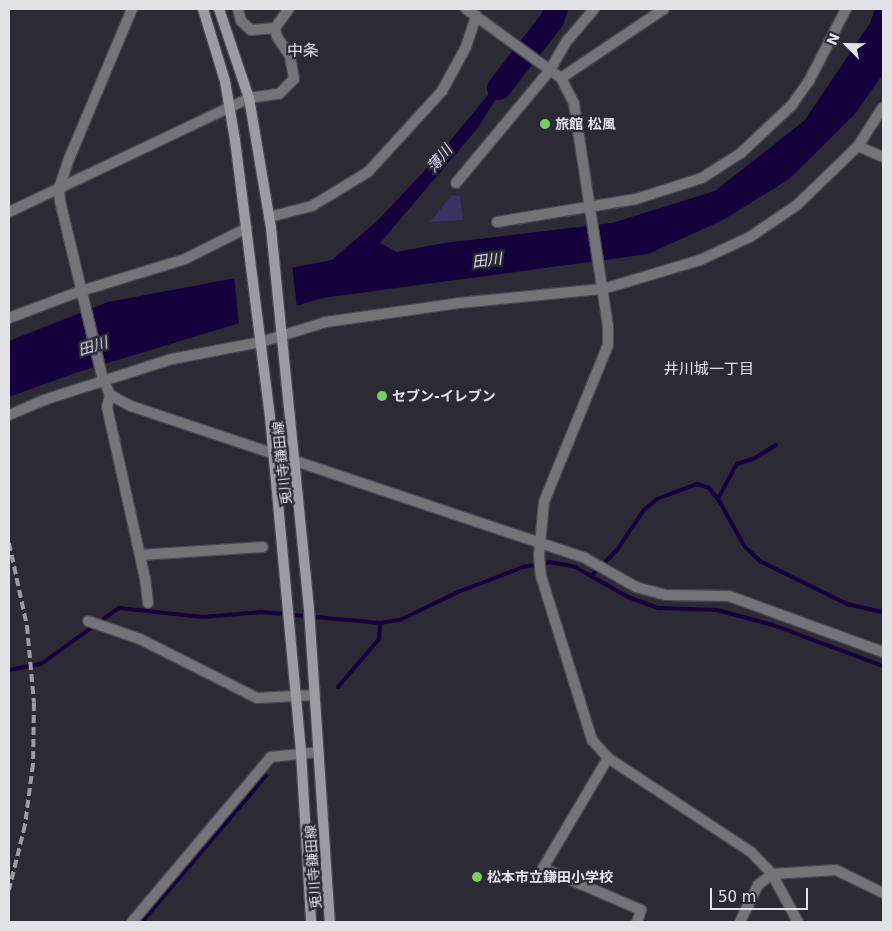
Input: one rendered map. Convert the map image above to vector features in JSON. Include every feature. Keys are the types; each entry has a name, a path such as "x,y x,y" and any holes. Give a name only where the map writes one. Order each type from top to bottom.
{"main road":[{"name":"兎川寺鎌田線","path":"203,9 230,107 274,453 287,621 301,752 310,922"},
{"name":"兎川寺鎌田線","path":"219,9 249,98 271,228 296,460 309,609 330,922"}],"street":[{"path":"132,9 60,188 81,294 103,378 110,396 107,406 140,555 148,603"},
{"path":"238,9 241,21 251,30 275,28 289,9"},
{"path":"466,9 561,78 574,104 589,211 602,285 608,345 544,502 539,556 540,570 592,740 608,758 751,852 772,874 798,922"},
{"path":"456,183 594,9"},
{"path":"561,78 664,9"},
{"path":"496,222 589,211 636,199 702,178 741,152 763,134 809,81 846,9"},
{"path":"269,217 312,206 368,172 442,91 466,46 476,16"},
{"path":"9,212 249,98 279,94 294,79 290,56 277,37 275,28"},
{"path":"9,415 103,378 281,331 368,314 602,285 700,260 750,237 797,205 858,146 883,107"},
{"path":"858,146 883,157"},
{"path":"9,318 185,259 247,232"},
{"path":"110,396 131,406 540,543 592,562 636,587 665,595 729,596 883,652"},
{"path":"140,555 263,547"},
{"path":"88,621 140,639 257,698 315,695"},
{"path":"132,922 271,757 301,752 319,752"},
{"path":"608,758 543,868 641,910 637,922"},
{"path":"740,922 758,885 772,874 836,870 883,893"}],"shaded area":[{"path":"452,195 460,196 463,220 430,222"}],"water":[{"name":"田川","path":"875,9 883,9 883,74 854,115 789,179 723,220 648,254 322,298 75,373 9,397 9,341 108,302 332,260 378,220 431,164 534,39 477,129 380,243 397,252 444,243 612,223 715,191 805,120 870,23"}],"pier":[{"path":"292,265 297,308 239,325 234,276"}],"waterway":[{"name":"薄川","path":"499,88 552,20 556,9"},
{"path":"718,499 737,464 755,458 776,445"},
{"path":"592,575 617,550 644,510 657,499 697,484 709,488 718,499 745,547 760,561 847,604 883,612"},
{"path":"9,670 41,664 119,608 203,617 261,612 380,623 400,620 458,592 523,567 550,562 575,567 628,597 659,608 717,610 773,625 883,666"},
{"path":"338,687 379,639 380,623"},
{"path":"142,922 266,776"}],"railway":[{"path":"9,543 27,626 34,703 33,764 25,825 9,890"}],"place":[{"name":"旅館 松風","path":"545,124"},
{"name":"セブン-イレブン","path":"382,396"},
{"name":"松本市立鎌田小学校","path":"477,877"}],"district":[{"name":"中条","path":"303,51"},
{"name":"井川城一丁目","path":"709,370"}]}
